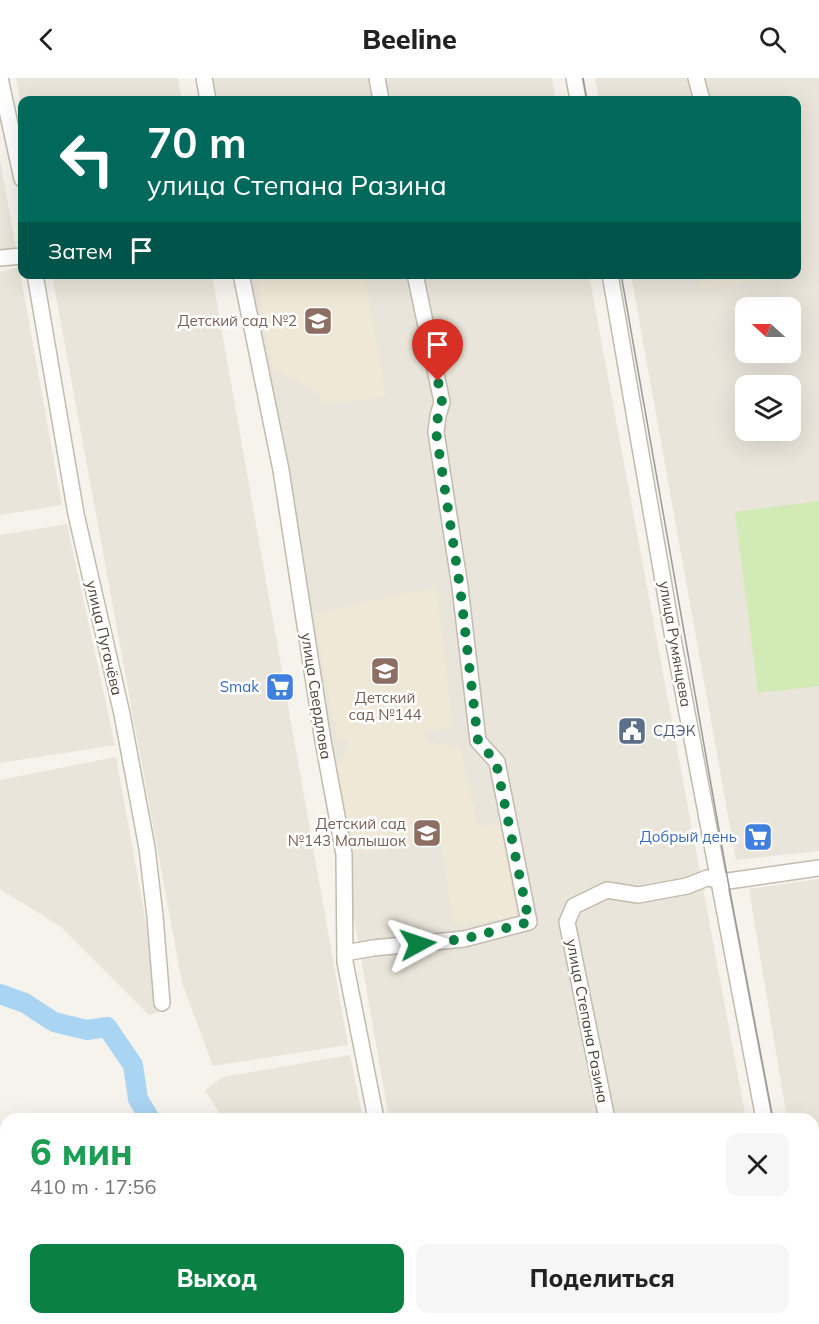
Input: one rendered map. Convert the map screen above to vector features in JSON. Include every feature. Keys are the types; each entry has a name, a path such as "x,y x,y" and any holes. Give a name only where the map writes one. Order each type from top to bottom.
{"street":[{"path":"0,78 18,161"},
{"path":"204,78 207,96"},
{"path":"377,78 380,96"},
{"path":"574,78 577,96"},
{"path":"696,78 701,96"},
{"path":"0,258 18,256"},
{"name":"улица Пугачёва","path":"35,279 76,514 122,714 147,848 162,1003"},
{"name":"улица Свердлова","path":"242,279 281,470 321,729 344,855 345,953 374,1113"},
{"path":"345,953 464,939 529,922 496,762 478,741 460,587 436,432 442,402 416,279"},
{"name":"улица Румянцева","path":"611,279 676,656 763,1113"},
{"path":"718,880 728,881 819,868"},
{"name":"улица Степана Разина","path":"605,1113 567,922 574,906 607,890 638,896 707,878 718,880"}],"shaded area":[{"path":"16,78 178,78 181,96 19,96"},
{"path":"208,78 552,78 555,96 211,96"},
{"path":"595,78 819,78 819,851 736,860 632,279 801,279 801,96 598,96"},
{"path":"0,159 17,254 0,258"},
{"path":"18,267 18,279 21,279 62,505 0,515 0,272"},
{"path":"53,279 213,279 348,1045 213,1066 182,983"},
{"path":"243,279 590,279 745,1113 388,1113"},
{"name":"Детский сад №2","path":"258,279 365,279 386,396 326,405 312,388 272,368"},
{"path":"699,279 764,279 701,289"},
{"path":"67,524 115,745 0,763 0,535"},
{"path":"436,587 453,728 424,731 425,741 460,749 478,827 501,824 516,917 454,925 440,840 355,854 337,769 350,739 337,741 314,614"},
{"path":"116,757 162,1011 149,1015 61,927 0,889 0,780"},
{"path":"819,879 819,1113 786,1113 749,889"},
{"path":"350,1055 362,1113 219,1113 205,1090 223,1077"}],"green space":[{"path":"819,501 819,686 758,693 735,512"}],"waterway":[{"path":"0,994 25,1003 54,1022 87,1030 107,1027 133,1065 138,1099 146,1113"}],"tram line":[{"path":"583,78 586,96"},
{"path":"622,279 728,881 772,1113"}],"place":[{"name":"Детский сад №2","path":"318,321"},
{"name":"Детский сад №144","path":"385,671"},
{"name":"Smak","path":"280,687"},
{"name":"СДЭК","path":"632,731"},
{"name":"Детский сад №143 Малышок","path":"427,833"},
{"name":"Добрый день","path":"758,837"}],"route":[{"path":"418,944 464,939 529,922 496,762 478,741 460,587 436,432 442,402 438,381"}]}
